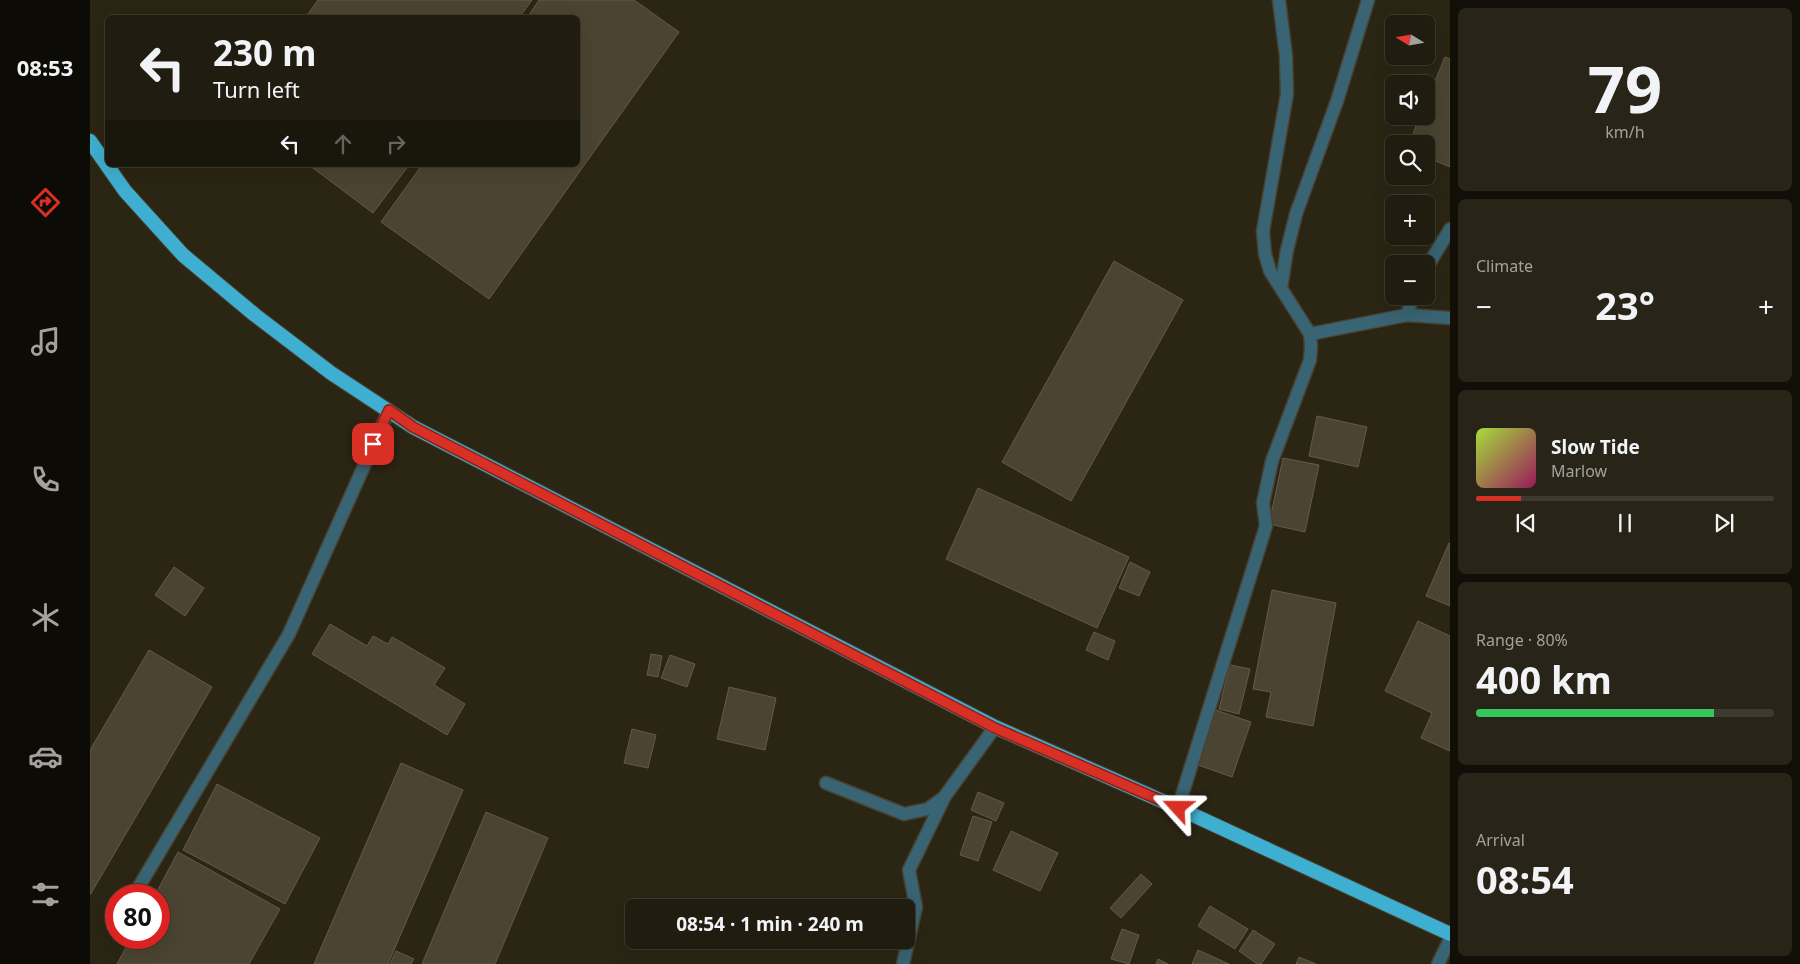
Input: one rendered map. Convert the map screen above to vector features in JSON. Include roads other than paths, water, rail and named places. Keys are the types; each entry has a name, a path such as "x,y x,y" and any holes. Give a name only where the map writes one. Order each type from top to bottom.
{"highway":[{"path":"90,141 105,162"},
{"path":"108,167 125,191 183,255 255,315 332,373 413,427 995,728 1178,808 1450,934"}],"street":[{"path":"1178,808 1266,526 1263,503 1272,460 1310,360 1310,334 1270,272 1265,254 1263,230 1287,94 1286,56 1279,0"},
{"path":"1281,288 1287,250 1296,214 1337,101 1368,0"},
{"path":"1435,255 1450,230"},
{"path":"1408,315 1411,305"},
{"path":"1310,334 1408,315 1450,318"},
{"path":"141,884 289,634 389,410"},
{"path":"903,964 916,907 909,870 945,796 995,728"},
{"path":"826,783 904,814 928,809 945,796"},
{"path":"1438,964 1450,939"}]}
